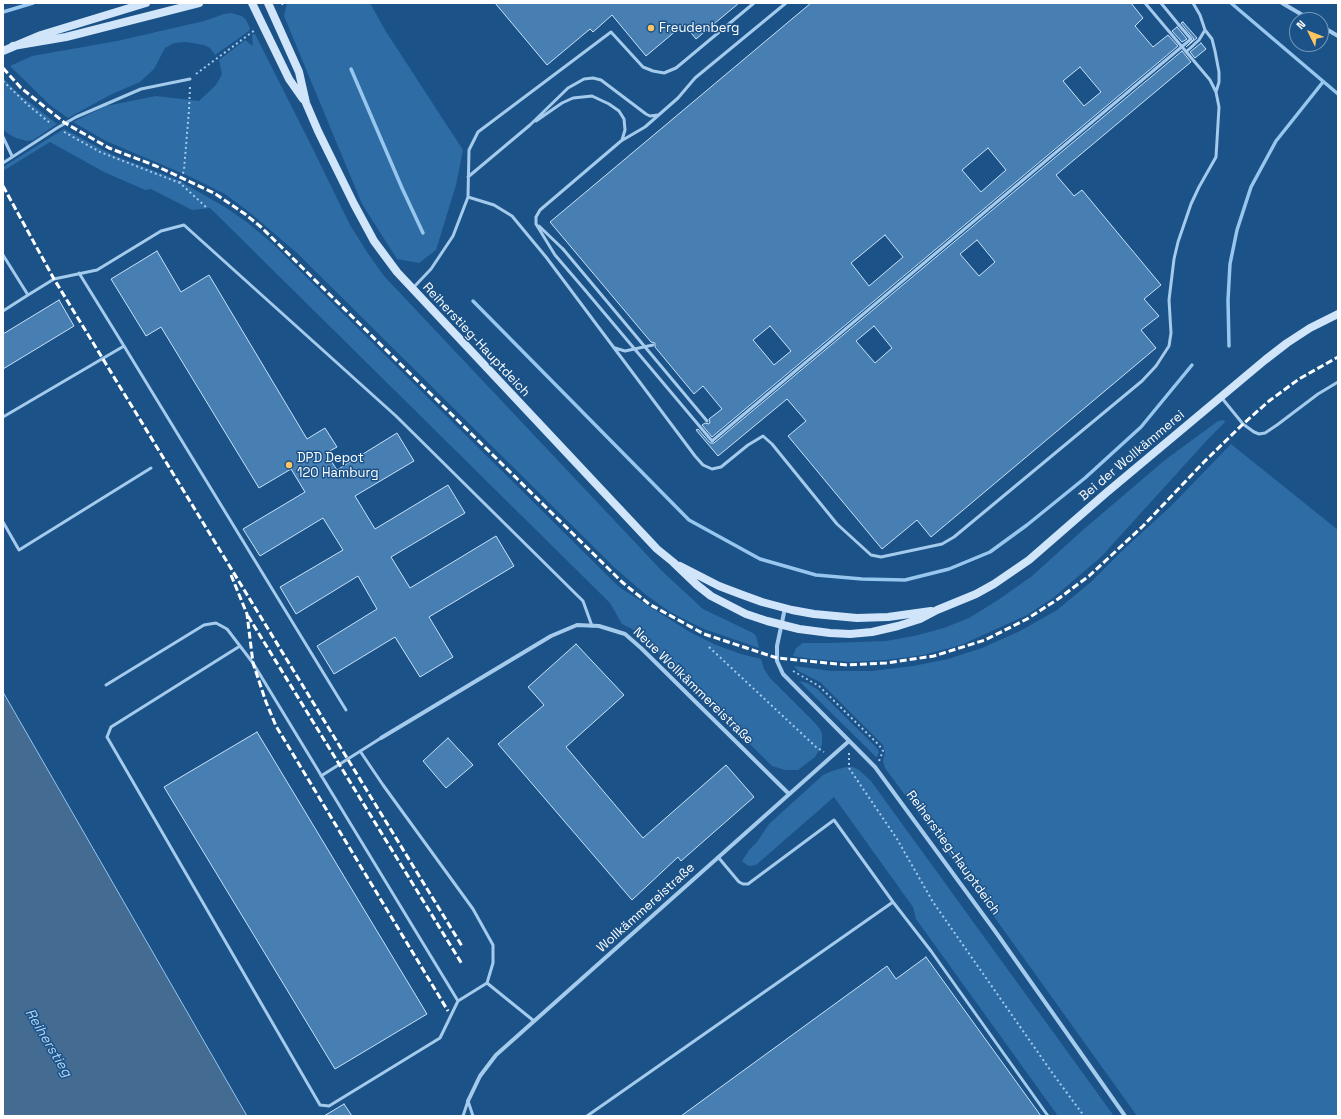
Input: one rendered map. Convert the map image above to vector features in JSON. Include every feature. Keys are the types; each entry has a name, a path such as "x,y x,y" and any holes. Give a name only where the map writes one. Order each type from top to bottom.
{"main road":[{"path":"3,51 41,35 146,3"},
{"path":"13,46 66,37 199,3"},
{"name":"Reiherstieg-Hauptdeich","path":"252,3 289,78 306,103"},
{"name":"Reiherstieg-Hauptdeich","path":"268,3 299,72 306,103 318,131 374,241 397,272 412,289 644,537 673,562"},
{"name":"Bei der Wollkämmerei","path":"673,562 711,596 746,614 781,625 799,629 850,634 872,632 913,621 976,594 994,584 1029,560 1106,493 1265,360 1310,328 1338,314"},
{"name":"Bei der Wollkämmerei","path":"673,562 719,586 762,602 814,614 858,618 888,617 937,610"}],"street":[{"path":"1282,3 1297,12"},
{"path":"1329,31 1338,36"},
{"name":"Reiherstieg-Hauptdeich","path":"785,608 777,646 777,661 783,674 875,767 995,931 1126,1116"},
{"name":"Neue Wollkämmereistraße","path":"381,738 551,636 577,625 599,626 625,634 652,657 789,794"},
{"name":"Wollkämmereistraße","path":"468,1101 480,1076 496,1055 849,741"}],"lane":[{"path":"412,289 431,269 453,236 468,197 469,150 478,132 611,32 643,67 653,71 664,72 676,68 754,3"},
{"path":"786,3 695,78 678,98 645,127 621,140 544,205 536,217 536,224 555,255 712,441 1192,39 1161,3"},
{"path":"468,197 486,201 512,216 546,257 699,461 707,468 712,469 721,467 748,445 763,436 772,444 837,524 871,555 881,557 942,544 954,538 1142,381 1156,366 1169,346 1171,332 1169,300 1177,248 1186,218 1196,194 1216,157 1219,117 1216,92 1210,80 1144,3"},
{"path":"1193,3 1200,15 1205,30 1212,39 1215,50 1219,72 1219,82 1216,92"},
{"path":"1186,52 1199,40 1205,30"},
{"path":"468,177 530,125 568,88 584,79 593,78 601,80 646,114 653,116 660,114"},
{"path":"3,163 57,128 82,114 141,90 190,79"},
{"path":"530,125 562,103 573,98 592,96 609,104 619,111 624,119 625,130 621,140"},
{"path":"3,137 12,156"},
{"path":"536,224 563,249 707,421"},
{"path":"3,311 54,279 97,270 161,231 184,226 396,416 584,601 592,626"},
{"path":"3,255 28,295"},
{"path":"79,273 346,710"},
{"path":"612,346 616,349 625,351 653,345"},
{"path":"3,417 124,346"},
{"path":"1221,397 1249,429 1256,433 1265,433 1318,394 1338,382"},
{"path":"3,522 19,550 151,468"},
{"path":"106,685 204,625 216,623 227,628 253,663 458,1001"},
{"path":"240,646 111,727 108,737 320,1105 329,1106 440,1038 458,1001 487,983 493,963 493,945 473,909 360,751"},
{"path":"321,776 381,738"},
{"path":"718,857 739,882 748,884 834,820 893,902 931,951 1048,1116"},
{"path":"587,1116 893,902"},
{"path":"487,983 534,1021"},
{"path":"463,1116 468,1101"},
{"path":"468,1101 473,1116"}],"path":[{"path":"282,3 283,7"},
{"path":"180,183 184,170 190,101 190,79 256,29"},
{"path":"1338,55 1338,68"},
{"path":"3,81 43,118 57,128 100,152 183,184 207,208"},
{"path":"709,648 816,746"},
{"path":"791,670 819,686 880,745 882,755 875,767"},
{"path":"849,741 849,768 858,784 897,839 933,902 1039,1055 1084,1116"}],"shaded area":[{"path":"287,3 370,3 385,30 463,150 456,185 436,250 419,263 397,259 362,204 284,16"},
{"path":"231,13 242,16 246,20 250,28 249,31 215,55 210,48 204,45 186,42 174,43 165,48 154,69 140,82 112,94 68,118 50,105 10,66 32,56 117,41 204,21"},
{"path":"253,34 255,34 350,225 384,276 663,572 703,609 753,633 756,636 759,648 704,629 670,612 645,594 615,568 297,253 248,211 225,194 191,177 106,141 73,122 106,106 156,96 199,101 216,85 222,74 219,60 245,40 253,46"},
{"path":"3,78 19,94 57,124 33,140 27,141 16,138 7,133 3,129"},
{"path":"64,129 113,155 178,180 225,207 248,223 273,244 619,587 688,631 716,645 761,659 764,669 770,678 820,729 822,734 822,745 815,757 798,770 785,770 772,766 648,643 632,629 622,624 610,603 210,208 192,210 151,189 145,190 104,172 50,142 3,171 3,167"},
{"path":"1224,420 1225,422 1101,557 1053,598 1027,615 961,645 923,655 885,660 850,662 793,656 796,648 803,643 886,641 914,636 944,628 969,618 1032,576 1084,529 1165,460 1218,421"},
{"path":"1231,444 1338,530 1338,1116 1137,1116 975,890 885,768 883,761 885,752 883,745 820,682 798,671 794,666 831,671 872,671 913,666 948,659 982,648 1020,631 1057,610 1092,581 1125,548 1171,506"},
{"path":"799,681 807,683 817,689 877,748 879,752 877,757 876,757"},
{"path":"846,767 853,767 859,770 871,781 1114,1116 1058,1116 916,919 913,907 834,797 756,865 750,866 742,861 769,824 823,775"}],"water":[{"name":"Reiherstieg","path":"3,692 247,1116 3,1116"}],"building":[{"path":"495,3 739,3 696,39 684,24 646,56 612,15 593,32 590,29 547,65"},
{"path":"811,3 1131,3 1143,18 1135,26 1153,47 1168,35 1178,46 712,437 702,425 705,423 709,424 709,419 722,409 703,386 694,394 655,347 655,343 651,342 550,222","holes":["1080,67 1101,92 1084,106 1063,81","988,148 1006,170 981,192 962,170","885,235 903,257 869,286 851,263","770,326 791,351 774,365 753,340"]},
{"path":"1183,22 1197,38 1186,47 1194,39 1181,23"},
{"path":"1177,27 1187,39 1182,42 1172,31"},
{"path":"1201,43 1206,49 1195,58 1190,52"},
{"path":"1182,51 1191,62 1056,175 1074,196 1082,190 1161,285 1144,299 1159,316 1141,330 1156,348 931,537 917,520 882,549 788,436 806,421 787,399 718,456 696,430 698,429 710,443 714,443","holes":["977,240 995,262 979,276 960,254","874,326 892,348 875,363 856,341"]},
{"name":"DPD Depot 120 Hamburg","path":"157,251 181,292 209,275 307,439 325,428 337,447 326,453 337,470 397,433 414,461 355,496 375,529 448,485 465,513 391,557 410,588 496,536 514,566 429,617 453,657 420,677 395,637 334,674 317,646 377,609 358,576 296,614 280,587 343,550 323,518 260,556 243,529 305,492 291,469 259,488 161,327 146,336 111,279"},
{"path":"59,300 74,326 3,369 3,334"},
{"path":"576,644 624,695 566,747 643,838 726,765 754,797 681,861 678,857 632,900 498,744 544,705 528,687"},
{"path":"257,732 427,1014 335,1069 164,787"},
{"path":"448,738 473,765 446,788 423,761"},
{"path":"926,957 1041,1116 681,1116 887,966 896,979"},
{"path":"344,1104 352,1116 324,1116"}],"waterway":[{"path":"3,12 33,3"},
{"path":"1231,3 1338,94"},
{"path":"351,69 423,233"},
{"path":"1229,346 1228,300 1230,264 1237,230 1251,187 1276,141 1323,82"},
{"path":"473,301 689,520 760,559 816,575 862,579 905,580 949,569 990,552 1027,525 1085,478 1141,427 1192,365"}],"railway":[{"path":"3,68 21,88 65,123 109,148 156,166 214,193 261,227 622,582 649,604 704,634 777,658 847,665 886,663 934,656 985,640 1027,619 1058,599 1089,576 1143,526 1204,462 1269,401 1299,379 1338,357"},
{"path":"3,186 54,279 462,946"},
{"path":"231,575 247,614 253,663 276,726 448,1011"},
{"path":"248,616 462,964"}],"place":[{"name":"Freudenberg","path":"651,28"},
{"name":"DPD Depot 120 Hamburg","path":"289,465"}]}
